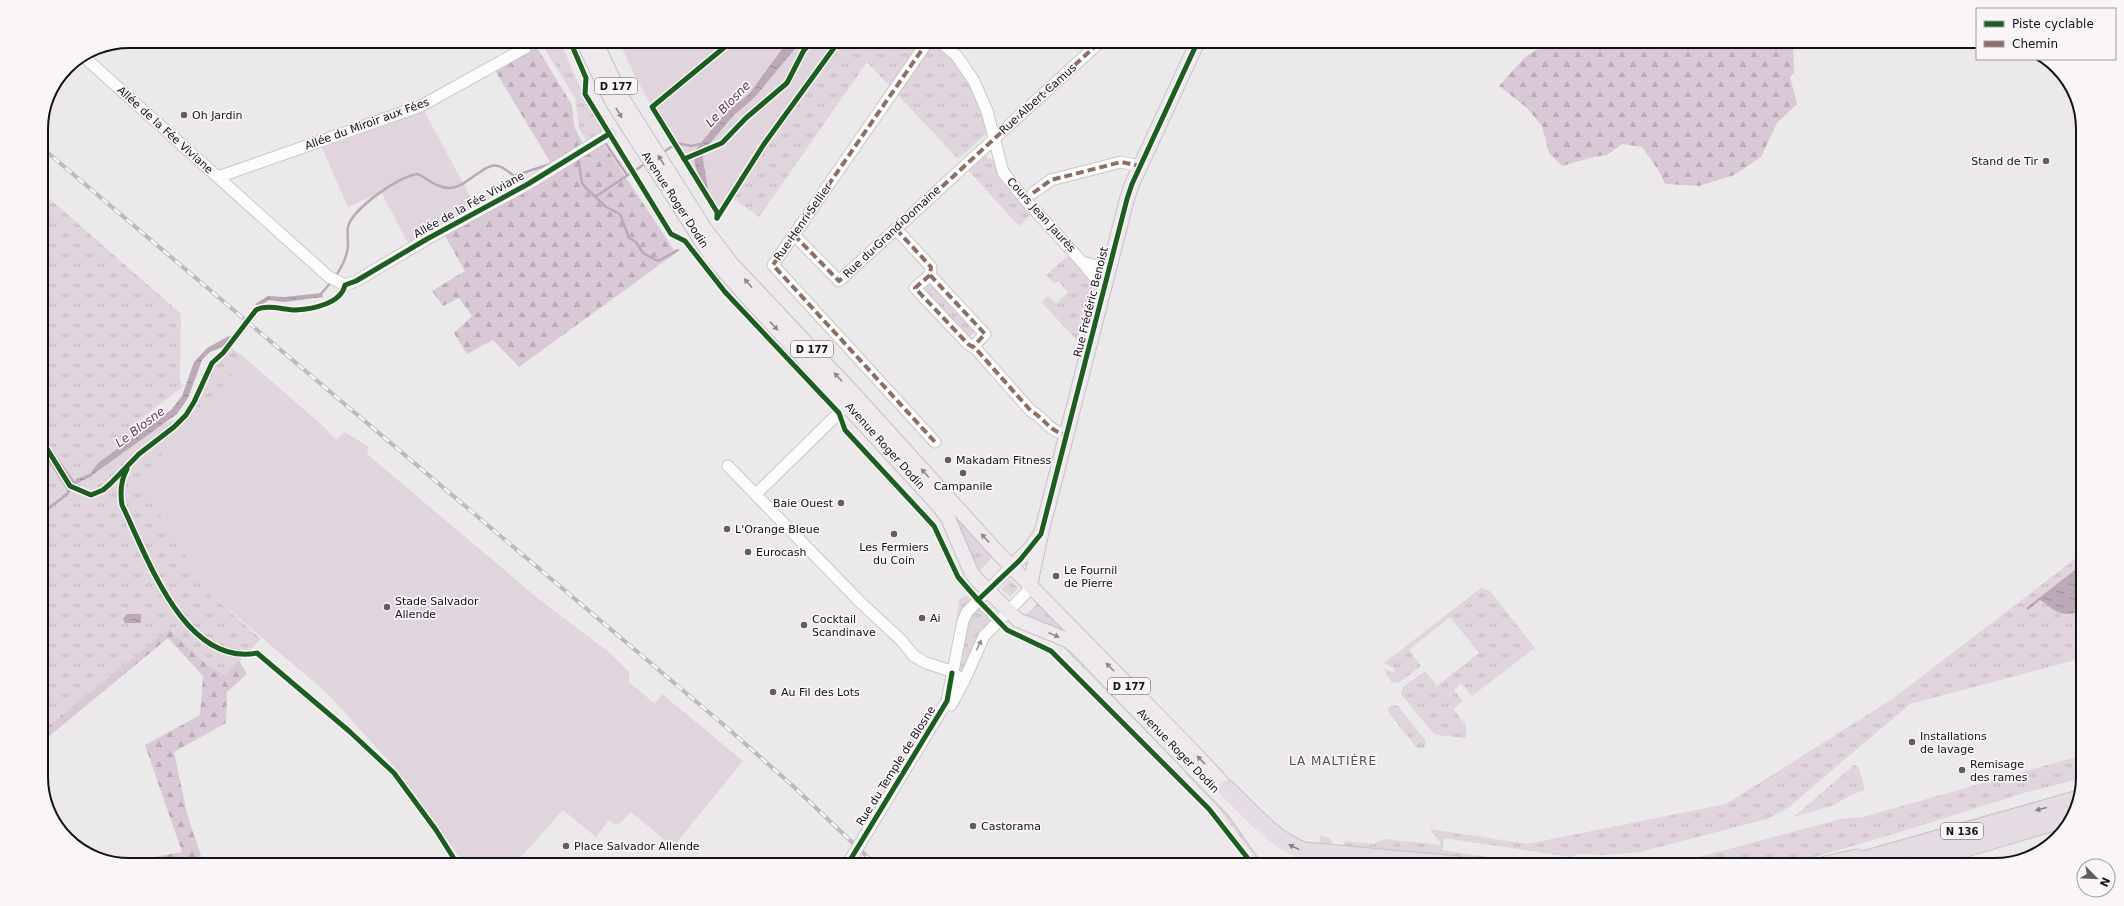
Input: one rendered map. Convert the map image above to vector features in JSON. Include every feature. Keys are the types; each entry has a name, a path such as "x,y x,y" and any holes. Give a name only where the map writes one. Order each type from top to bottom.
{"highway":[{"path":"1227,788 1280,838 1293,847 1304,851 1381,858"},
{"name":"N 136","path":"1869,858 2072,801"},
{"name":"N 136","path":"1932,858 2063,820"},
{"path":"1856,858 1906,847"}],"main road":[{"name":"Avenue Roger Dodin","path":"586,48 607,92 637,132 676,194 697,236 722,270 848,405 948,518 971,572 1007,611 1018,620 1067,640 1075,646 1235,812 1267,858"},
{"name":"Avenue Roger Dodin","path":"598,48 637,132"},
{"name":"Rue Frédéric Benoist","path":"1030,585 1041,534 1106,284 1126,199 1195,48"},
{"name":"Avenue Roger Dodin","path":"676,194 718,248 752,288 850,390 1011,567 1186,743 1227,788 1266,841 1286,858"},
{"name":"Rue Frédéric Benoist","path":"1011,567 1030,549 1041,534"}],"street":[{"name":"Allée du Miroir aux Fées","path":"218,177 421,106 525,48"},
{"name":"Rue Henri Sellier","path":"923,48 774,265 935,442"},
{"name":"Cours Jean Jaurès","path":"948,48 956,54 974,81 987,111 993,140 1003,172 1096,279 1106,284"},
{"name":"Rue Albert Camus","path":"993,140 1093,48"},
{"name":"Allée de la Fée Viviane","path":"87,60 333,280 345,285 356,281 427,239 528,184 608,134"},
{"name":"Rue du Grand Domaine","path":"794,235 839,281 993,140"},
{"path":"1032,193 1051,180 1121,162 1140,166"},
{"path":"896,229 931,267 930,275 915,288 973,347 1032,411 1055,432 1067,435"},
{"name":"Cours Jean Jaurès","path":"1082,262 1109,269"},
{"path":"930,275 985,334 973,347"},
{"path":"756,494 848,405"},
{"path":"728,466 861,603 901,640 914,656 926,663 952,673 964,681"},
{"name":"Rue du Temple de Blosne","path":"855,858 947,701 952,673 967,612 1011,567"},
{"name":"Rue du Temple de Blosne","path":"852,858 871,830 964,681 967,670 984,636 1026,593 1030,585"}],"green space":[{"path":"528,48 537,48 572,105 574,126 584,146 552,165 494,69"},
{"path":"544,48 563,48 586,102 605,132 588,144 579,128 575,98"},
{"path":"622,48 837,48 756,160 721,214 666,130 629,64"},
{"path":"834,48 948,48 956,55 987,111 986,134 958,159 867,62 759,217 730,196"},
{"path":"1539,48 1793,48 1794,73 1790,77 1797,104 1777,123 1761,157 1734,175 1699,186 1665,184 1659,171 1642,147 1622,144 1607,155 1593,157 1562,166 1549,153 1542,126 1526,107 1499,86 1524,58"},
{"path":"424,111 475,205 408,243 381,192 348,207 322,148"},
{"path":"603,143 676,253 519,367 493,340 467,354 454,333 472,316 459,298 443,306 432,291 465,271 445,236"},
{"path":"985,156 993,160 1001,177 1033,212 1019,226 967,169 980,157"},
{"path":"48,197 181,314 180,376 182,387 133,425 142,431 178,419 191,403 204,371 213,356 228,345 246,359 139,480 209,593 261,639 225,675 206,664 169,629 48,726"},
{"path":"1070,254 1094,281 1077,340 1041,302 1048,296 1056,304 1068,292 1058,281 1054,284 1046,275"},
{"path":"931,283 976,331 968,338 924,290"},
{"name":"Stade Salvador Allende","path":"246,359 324,427 336,440 345,432 369,447 367,454 541,601 610,653 629,672 629,682 655,704 662,694 743,761 673,847 631,812 619,824 614,824 609,820 596,837 563,810 520,858 460,858 395,768 326,692 209,593 139,480"},
{"path":"950,507 968,531 993,557 979,571 974,565"},
{"path":"2076,558 2076,660 1910,704 1789,807 1767,819 1640,852 1607,855 1577,854 1570,857 1444,838 1442,850 1494,858 1454,858 1319,847 1320,836 1330,838 1333,845 1343,847 1345,841 1373,844 1384,839 1442,845 1430,829 1527,844 1726,804 1891,700"},
{"path":"1010,579 1018,588 1010,597 1001,589"},
{"path":"1481,588 1490,591 1535,648 1472,696 1461,683 1454,690 1463,701 1453,709 1466,725 1466,738 1437,735 1432,732 1401,694 1403,687 1425,671 1437,686 1479,653 1450,617 1409,650 1421,666 1400,682 1392,683 1384,669 1394,672 1395,669 1384,663"},
{"path":"966,595 971,600 961,613 953,647 959,600"},
{"path":"1040,601 1079,641 1024,617"},
{"path":"978,606 991,620 981,632 962,671 957,670 966,621"},
{"path":"169,629 206,664 225,675 239,660 247,674 227,692 226,723 174,752 187,814 202,858 148,858 182,852 145,745 200,715 203,676 168,638 48,737 48,726"},
{"path":"1068,648 1175,753 1171,757 1066,650"},
{"path":"1392,705 1398,706 1426,741 1424,748 1417,748 1389,713 1388,709"},
{"path":"2076,757 2076,780 2024,793 1811,858 1695,858 1841,819 1863,817"},
{"path":"1854,765 1858,766 1865,790 1851,795 1834,805 1794,817"},
{"path":"1189,768 1212,793 1262,858 1256,858 1215,804 1185,773"}],"water":[{"path":"783,48 795,48 755,97 733,116 702,153 709,196 700,179 696,167 696,149 726,112 749,94"},
{"path":"322,293 323,297 284,302 269,300 258,307 255,304 268,296 285,297"},
{"path":"229,336 233,339 228,345 210,352 202,360 188,398 177,414 88,478 77,483 76,479 90,474 98,463 171,410 182,396 194,362 207,348"},
{"path":"2076,569 2076,613 2064,614 2057,612 2040,600 2028,610 2026,608"},
{"path":"127,614 141,614 141,623 125,623 123,619"}],"waterway":[{"name":"Le Blosne","path":"662,153 677,143 691,146 700,144"},
{"name":"Le Blosne","path":"606,144 627,175"},
{"name":"Le Blosne","path":"578,159 582,183 606,207 620,214 629,238 636,242 643,253 658,261 678,250"},
{"name":"Le Blosne","path":"335,277 347,254 348,227 351,220 358,211 378,194 400,180 418,174 437,185 449,188 456,187 481,171 493,166 498,166 507,170 514,176 553,163"},
{"name":"Le Blosne","path":"595,197 646,163"},
{"name":"Le Blosne","path":"320,295 332,281"},
{"path":"48,446 74,483"},
{"path":"48,457 69,491"},
{"name":"Le Blosne","path":"48,509 66,495 78,480"}],"railway":[{"path":"48,153 725,726 793,786 869,858"}],"marked path":[{"path":"923,48 773,265 935,442"},
{"path":"794,235 839,281 1093,48"},
{"path":"1033,193 1051,180 1121,162 1140,166"},
{"path":"896,229 931,267 930,275 915,288 968,344 976,349 1031,411 1051,428 1067,435"},
{"path":"930,275 985,334 973,347"}],"cycle path":[{"path":"573,48 586,78 585,94 671,234 685,241 725,292 839,413 845,430 934,526 958,577 978,600 1007,630 1051,651 1209,809 1248,858"},
{"path":"717,218 717,212 652,107 724,48"},
{"path":"684,159 722,143 746,118 787,83 806,48"},
{"path":"717,218 764,144 834,48"},
{"path":"978,600 1020,560 1041,534 1127,199 1132,184 1195,48"},
{"path":"48,450 70,486 91,495 103,490 139,454 174,427 186,415 194,402 212,363 223,353 256,310 265,307 296,310 317,307 332,301 338,297 345,285 356,281 427,239 528,184 609,134"},
{"path":"127,469 123,478 121,496 122,505 156,578 189,626 209,643 231,653 257,653 349,731 394,773 436,830 454,858"},
{"path":"851,858 947,701 952,673"}],"place":[{"name":"Oh Jardin","path":"184,115"},
{"name":"Stand de Tir","path":"2046,161"},
{"name":"Makadam Fitness","path":"948,460"},
{"name":"Campanile","path":"963,473"},
{"name":"Baie Ouest","path":"841,503"},
{"name":"L'Orange Bleue","path":"727,529"},
{"name":"Les Fermiers du Coin","path":"894,534"},
{"name":"Eurocash","path":"748,552"},
{"name":"Le Fournil de Pierre","path":"1056,576"},
{"name":"Stade Salvador Allende","path":"387,607"},
{"name":"Ai","path":"922,618"},
{"name":"Cocktail Scandinave","path":"804,625"},
{"name":"Au Fil des Lots","path":"773,692"},
{"name":"Installations de lavage","path":"1912,742"},
{"name":"Remisage des rames","path":"1962,770"},
{"name":"Castorama","path":"973,826"},
{"name":"Place Salvador Allende","path":"566,846"}],"district":[{"name":"LA MALTIÈRE","path":"1333,761"}]}
